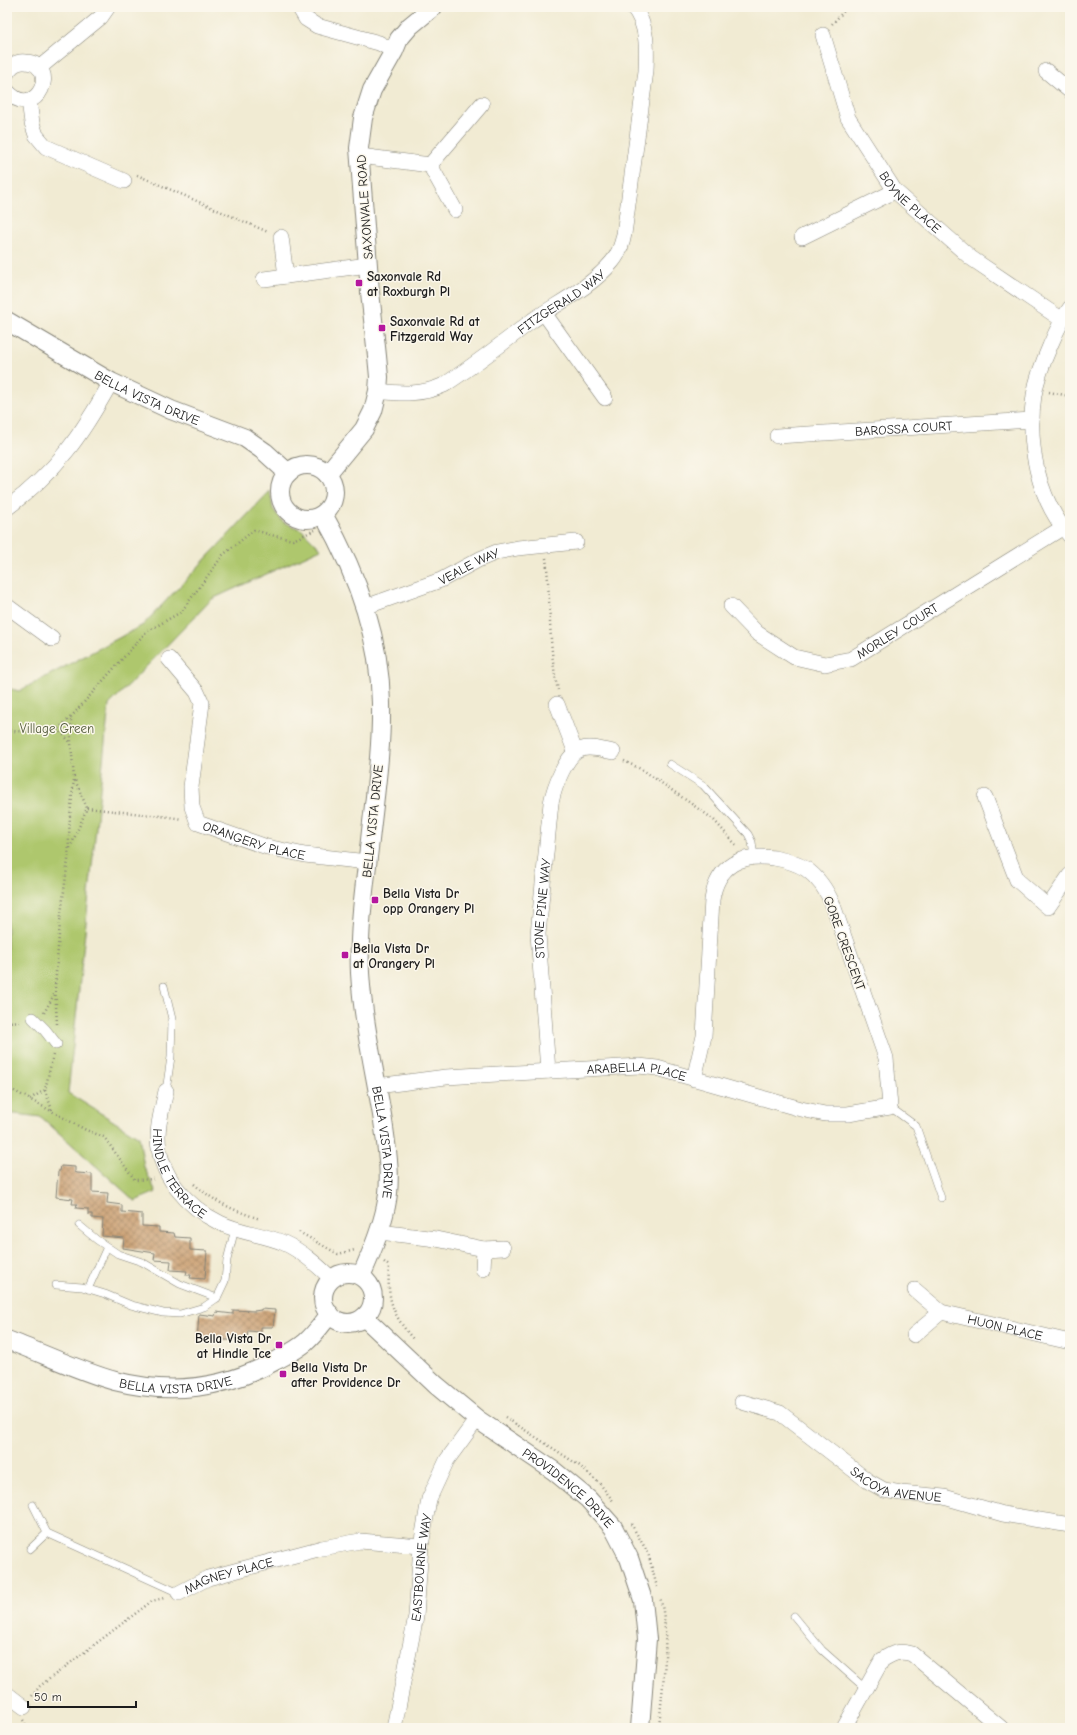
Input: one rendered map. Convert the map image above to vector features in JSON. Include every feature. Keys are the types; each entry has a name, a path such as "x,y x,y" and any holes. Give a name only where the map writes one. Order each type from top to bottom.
{"street":[{"path":"39,68 100,17 108,7"},
{"path":"299,7 306,20 317,26 379,43 394,51"},
{"name":"SAXONVALE ROAD","path":"327,474 364,429 373,411 378,391 379,377 370,292 360,156 360,133 367,103 378,78 403,32 433,7"},
{"name":"SAXONVALE ROAD","path":"394,51 447,7"},
{"name":"FITZGERALD WAY","path":"378,391 412,394 444,385 544,313 588,284 612,261 621,247 646,71 647,49 645,34 640,18 633,7"},
{"name":"BOYNE PLACE","path":"823,35 848,118 895,191 971,258 1066,314"},
{"path":"7,91 13,97 20,100 29,100 36,97 41,91 44,83 43,75 39,68 32,63 23,61 10,63"},
{"path":"1046,71 1070,91"},
{"path":"29,100 32,124 36,135 46,147 124,181"},
{"path":"430,165 482,104"},
{"path":"360,156 430,165"},
{"path":"430,165 455,210"},
{"path":"802,238 895,191"},
{"path":"281,237 286,276"},
{"path":"264,279 368,265"},
{"path":"544,313 605,398"},
{"path":"1066,314 1041,366 1035,390 1032,420 1032,443 1041,484 1050,506 1066,532"},
{"name":"BELLA VISTA DRIVE","path":"7,321 111,382 171,410 244,438 265,452 288,473"},
{"path":"7,508 27,493 56,465 75,442 90,420 111,382"},
{"name":"BAROSSA COURT","path":"777,436 1032,420"},
{"path":"309,465 320,468 327,474 333,483 334,496 325,518 303,518 293,515 287,510 283,504 280,491 283,479 288,473 297,466 309,465"},
{"name":"BELLA VISTA DRIVE","path":"325,518 345,554 365,607 375,646 381,703 380,748 361,926 360,973 389,1170 387,1200 380,1232 361,1276"},
{"name":"MORLEY COURT","path":"731,606 757,633 794,657 825,664 851,659 1066,532"},
{"name":"VEALE WAY","path":"365,607 440,580 480,559 497,552 518,548 576,542"},
{"path":"7,606 52,639"},
{"name":"ORANGERY PLACE","path":"169,659 197,692 202,702 191,788 192,807 198,823 267,847 305,855 367,862"},
{"path":"557,704 575,752 583,748 613,752"},
{"name":"STONE PINE WAY","path":"548,1071 538,940 539,914 551,803 554,790 568,760 575,752"},
{"path":"985,797 1017,880 1048,907 1070,875"},
{"name":"GORE CRESCENT","path":"694,1079 704,1036 713,891 721,874 736,861 750,857 767,857 797,864 814,875 828,894 886,1058 890,1107"},
{"path":"33,1018 56,1044"},
{"name":"ARABELLA PLACE","path":"377,1086 446,1077 639,1066 657,1068 801,1109 825,1114 848,1114 890,1107"},
{"name":"HINDLE TERRACE","path":"166,1092 158,1136 159,1152 167,1174 176,1188 190,1203 220,1223 235,1229 273,1239 293,1248 332,1279"},
{"path":"380,1232 436,1239 484,1249 503,1248"},
{"path":"483,1269 484,1249"},
{"path":"343,1274 355,1274 361,1276 368,1283 373,1298 371,1308 364,1317 360,1320 349,1323 338,1321 326,1310 324,1299 326,1288 332,1279 343,1274"},
{"name":"HUON PLACE","path":"915,1290 941,1312 1070,1342"},
{"path":"914,1335 941,1312"},
{"name":"BELLA VISTA DRIVE","path":"7,1340 100,1376 126,1384 164,1389 199,1387 242,1377 290,1353 305,1342 330,1314"},
{"name":"PROVIDENCE DRIVE","path":"364,1317 430,1381 477,1419 554,1471 588,1498 613,1527 626,1551 643,1600 647,1639 640,1728"},
{"name":"SACOYA AVENUE","path":"742,1402 780,1413 868,1481 884,1490 944,1497 1003,1514 1070,1525"},
{"name":"EASTBOURNE WAY","path":"394,1728 416,1616 421,1546 429,1498 447,1460 477,1419"},
{"name":"MAGNEY PLACE","path":"179,1593 208,1578 322,1548 360,1541 421,1546"},
{"path":"844,1728 882,1660 893,1653 902,1651 912,1654 1001,1728"},
{"path":"7,1694 24,1707"}],"lane":[{"path":"670,764 703,786 748,834 752,842 750,857"},
{"name":"HINDLE TERRACE","path":"164,986 172,1019 171,1057 166,1092"},
{"path":"890,1107 916,1126 941,1198"},
{"path":"79,1225 118,1254 142,1262 180,1284 217,1298"},
{"path":"56,1285 88,1289 131,1305 163,1313 180,1314 204,1307 217,1298 225,1281 227,1260 235,1229"},
{"path":"88,1289 107,1247"},
{"path":"30,1549 47,1532 33,1505"},
{"name":"MAGNEY PLACE","path":"47,1532 179,1593"},
{"path":"794,1616 822,1650 866,1689"}],"path":[{"path":"823,35 844,11 844,7"},
{"path":"124,181 135,174 281,237"},
{"path":"1035,390 1070,396"},
{"path":"7,729 10,731 36,732 58,729 71,717 146,632 181,612 223,555 254,530 293,540 325,518"},
{"path":"545,546 550,592 555,678 559,694 557,704"},
{"path":"52,1110 45,1090 57,1035 55,988 60,922 69,851 70,815 74,779 71,743 71,717"},
{"path":"58,729 71,743"},
{"path":"613,752 617,758 643,770 713,819 750,857"},
{"path":"69,851 87,808 74,779"},
{"path":"87,808 169,817 198,823"},
{"path":"7,1087 52,1110 86,1130 104,1137 135,1180 153,1180"},
{"path":"30,1099 45,1090"},
{"path":"190,1180 205,1194 225,1207 268,1222"},
{"path":"297,1231 338,1254 353,1249"},
{"path":"24,1707 40,1686 152,1601 179,1593"}],"green space":[{"name":"Village Green","path":"270,491 273,509 283,522 302,530 321,549 212,599 109,705 68,1093 139,1137 144,1167 156,1192 135,1201 41,1117 7,1113 7,688 19,691 143,625"}],"building":[{"path":"61,1166 75,1167 75,1172 77,1173 92,1174 92,1192 108,1193 107,1203 122,1205 122,1212 142,1214 142,1226 159,1227 159,1232 174,1233 175,1237 190,1238 190,1250 207,1251 205,1279 190,1278 191,1275 186,1275 187,1271 170,1270 171,1261 154,1260 155,1253 123,1248 124,1238 102,1236 103,1219 92,1218 92,1214 88,1214 88,1209 76,1208 77,1204 72,1204 73,1199 56,1197 58,1171 60,1171"},
{"path":"261,1309 275,1310 273,1327 261,1327 261,1332 248,1331 247,1339 231,1337 230,1340 214,1340 214,1342 197,1341 199,1314 215,1316 216,1312 233,1314 233,1310 254,1311"}],"place":[{"name":"Saxonvale Rd at Roxburgh Pl","path":"359,283"},
{"name":"Saxonvale Rd at Fitzgerald Way","path":"382,328"},
{"name":"Bella Vista Dr opp Orangery Pl","path":"375,900"},
{"name":"Bella Vista Dr at Orangery Pl","path":"345,955"},
{"name":"Bella Vista Dr at Hindle Tce","path":"279,1345"},
{"name":"Bella Vista Dr after Providence Dr","path":"283,1374"}]}
